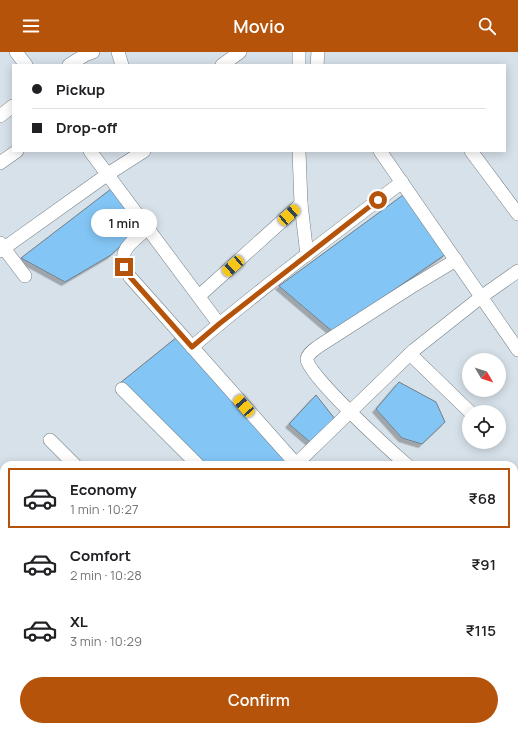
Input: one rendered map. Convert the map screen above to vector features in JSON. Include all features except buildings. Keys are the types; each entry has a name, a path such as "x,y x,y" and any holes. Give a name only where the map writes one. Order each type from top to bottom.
{"street":[{"path":"16,52 25,64"},
{"path":"71,64 93,52"},
{"path":"118,52 122,64"},
{"path":"223,64 240,52"},
{"path":"299,64 300,52"},
{"path":"317,64 318,52"},
{"path":"0,116 12,107"},
{"path":"0,163 16,152"},
{"path":"91,152 219,324"},
{"path":"25,276 1,247 142,152"},
{"path":"299,152 301,204 307,255"},
{"path":"381,152 518,350"},
{"path":"472,152 518,214"},
{"path":"192,347 219,324 402,182"},
{"path":"199,296 301,204"},
{"path":"148,228 125,249 122,258 124,267 130,277 292,461"},
{"path":"403,461 350,412 311,369 307,360 311,352 319,346 456,260"},
{"path":"300,461 410,354 481,297 518,271"},
{"path":"410,354 463,405"},
{"path":"122,389 194,461"},
{"path":"50,440 71,461"}],"route":[{"path":"124,267 130,277 192,347 219,324 378,200"}]}
